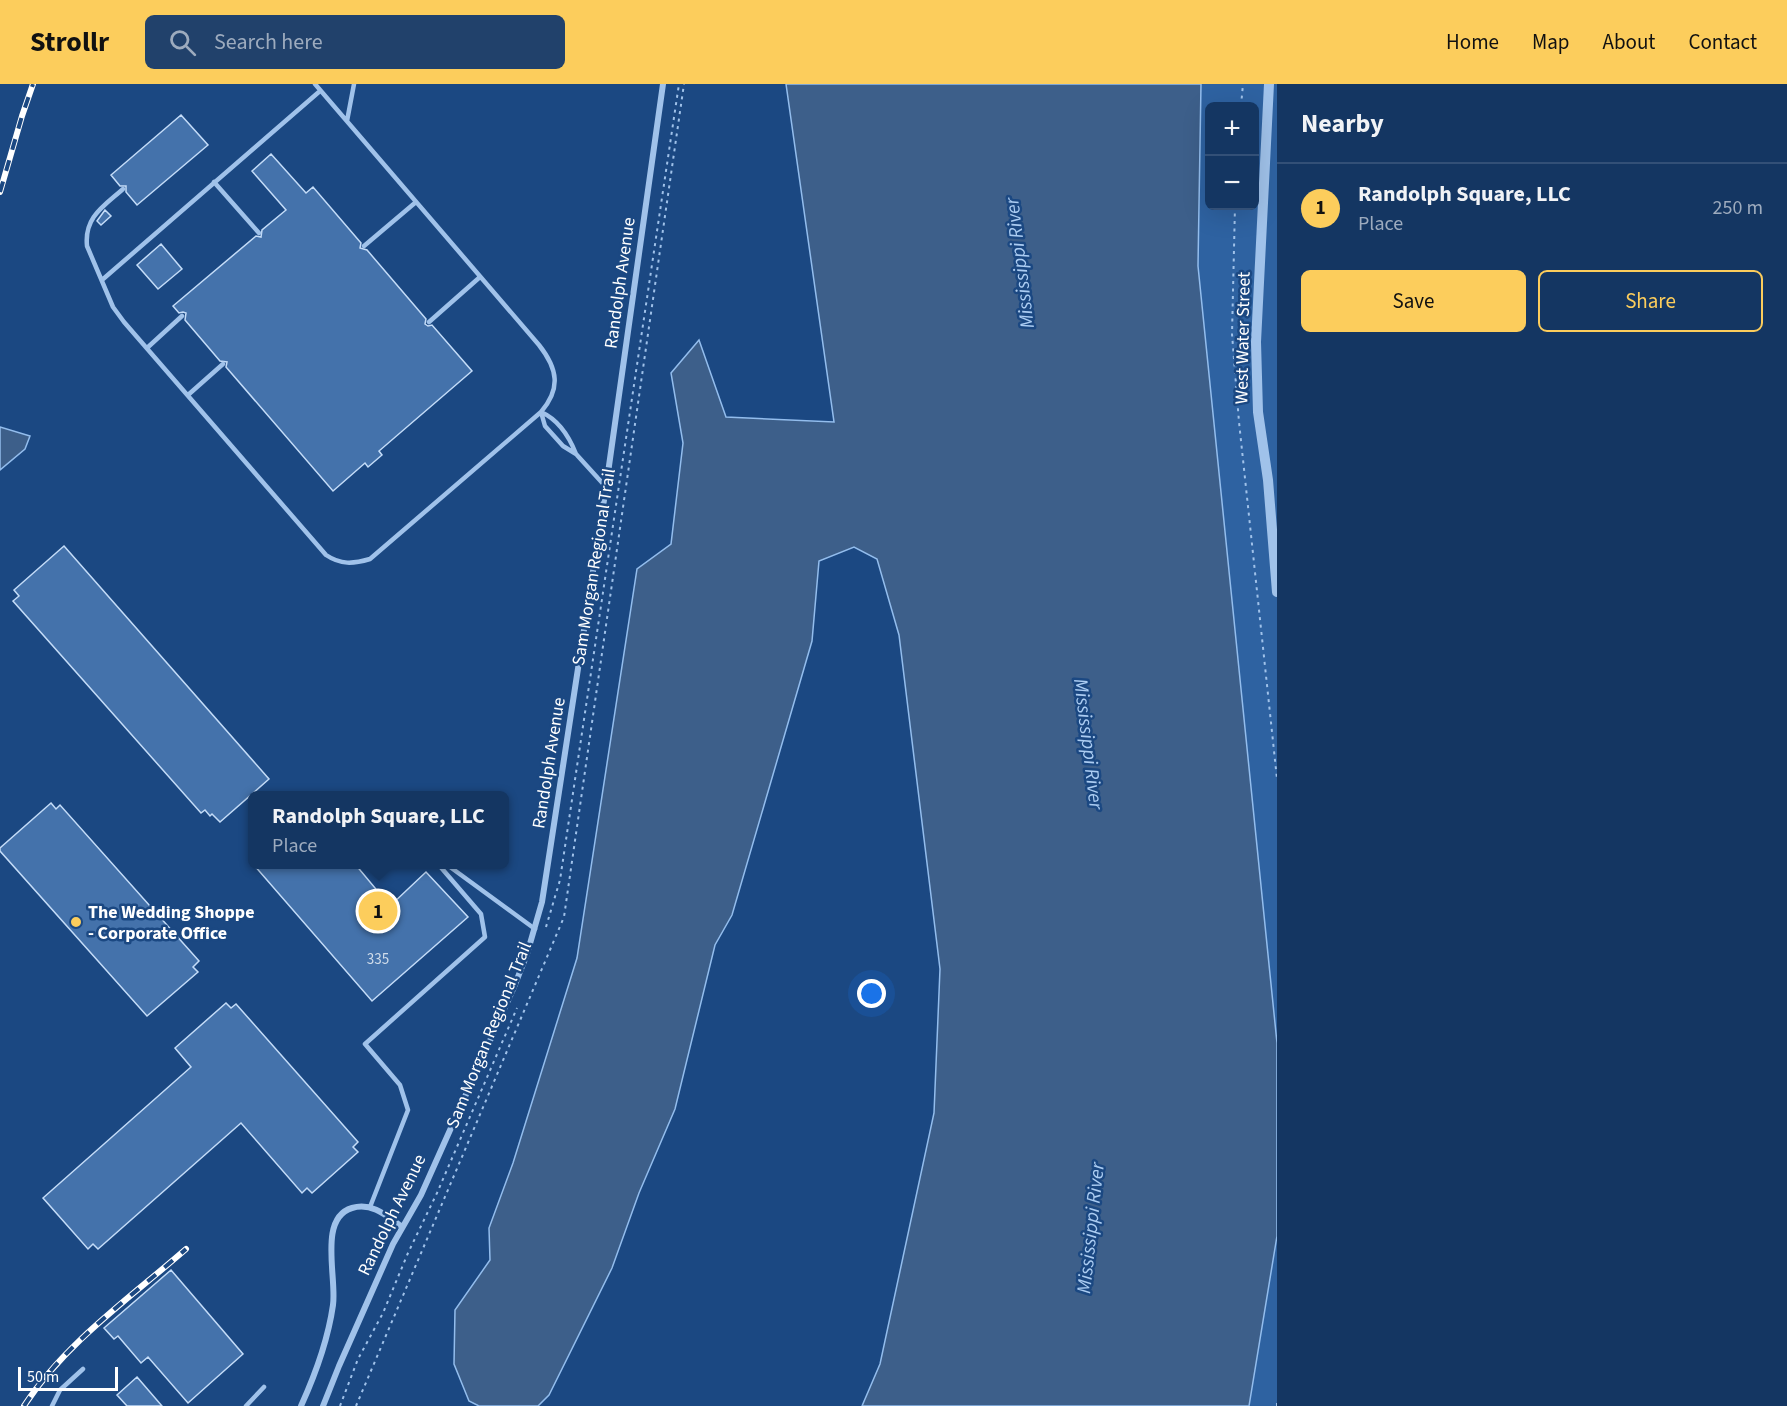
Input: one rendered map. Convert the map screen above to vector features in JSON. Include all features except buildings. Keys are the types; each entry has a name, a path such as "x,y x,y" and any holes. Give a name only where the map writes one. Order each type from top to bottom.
{"street":[{"name":"Randolph Avenue","path":"323,1406 402,1227 421,1195 514,987 535,929 548,873 663,84"},
{"name":"West Water Street","path":"1269,84 1256,342 1258,412 1268,480 1277,592"},
{"path":"301,1406 317,1368 330,1325 333,1302 332,1228 337,1218 348,1209 360,1206 370,1207 384,1213 402,1227"}],"lane":[{"path":"123,189 93,216 86,234 87,246 117,313 326,555 344,563 357,563 370,559 541,412 550,402 555,390 554,373 548,356 315,84"},
{"path":"347,121 354,84"},
{"path":"102,280 320,91"},
{"path":"214,182 259,233"},
{"path":"364,246 416,202"},
{"path":"429,321 480,277"},
{"path":"147,348 182,316"},
{"path":"188,395 223,364"},
{"path":"541,412 552,418 571,440 576,454"},
{"path":"541,412 545,426 563,446 576,454 606,487"},
{"path":"370,1207 408,1110 400,1085 364,1044 484,938 482,914 442,869"},
{"path":"453,869 535,929"},
{"path":"52,1406 60,1390 83,1369"},
{"path":"246,1406 264,1387"}],"path":[{"name":"Sam Morgan Regional Trail","path":"544,935 560,880 679,84"},
{"path":"1241,102 1243,84"},
{"path":"1235,210 1232,334 1277,779"},
{"name":"Sam Morgan Regional Trail","path":"340,1406 358,1359 383,1313 437,1193 519,1001"}],"shaded area":[{"path":"1201,84 1277,84 1277,1043 1198,266"},
{"path":"1277,1236 1277,1406 1249,1406"}],"water":[{"name":"Mississippi River","path":"786,84 1201,84 1198,266 1277,1043 1277,1236 1249,1406 862,1406 880,1364 934,1113 940,969 899,635 877,559 854,547 819,561 812,641 732,915 715,945 675,1109 639,1193 612,1268 549,1395 538,1406 479,1406 469,1401 454,1364 455,1310 490,1260 489,1228 513,1163 577,958 637,569 671,544 683,443 671,373 699,340 726,417 834,422"},
{"path":"0,427 30,436 25,449 0,470"}],"railway":[{"path":"0,192 33,84"},
{"path":"24,1406 40,1383 78,1342 186,1249"}],"place":[{"name":"Randolph Square, LLC","path":"378,911"},
{"name":"The Wedding Shoppe - Corporate Office","path":"76,922"}]}
